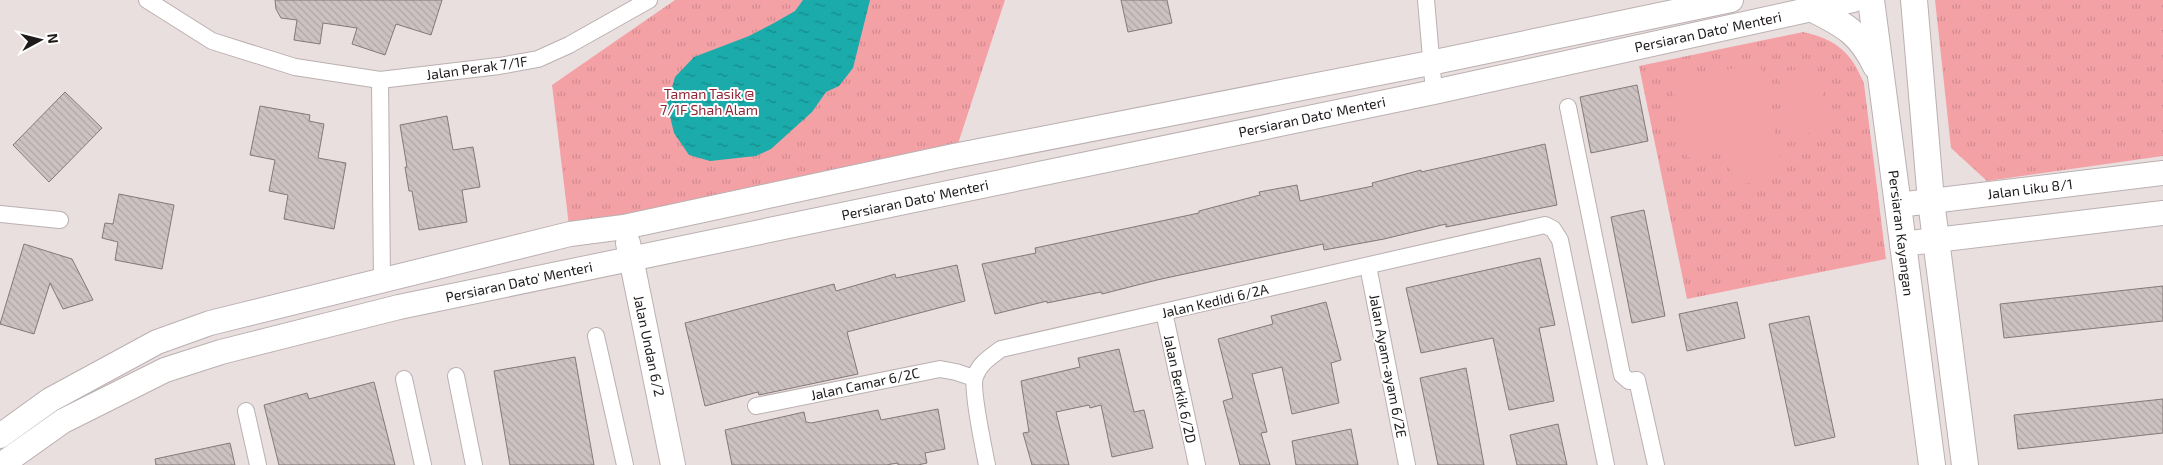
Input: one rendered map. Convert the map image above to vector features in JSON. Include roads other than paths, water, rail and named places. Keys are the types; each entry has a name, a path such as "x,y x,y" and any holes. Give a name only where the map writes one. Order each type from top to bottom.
{"main road":[{"name":"Persiaran Dato' Menteri","path":"0,436 50,400 157,342 210,322 570,234 624,227 954,156 1430,63 1731,0"},
{"name":"Persiaran Dato' Menteri","path":"1,465 63,421 165,370 220,352 399,307 1434,92 1854,0"},
{"name":"Persiaran Kayangan","path":"1871,0 1932,465"},
{"path":"1914,0 1931,201 1965,465"},
{"path":"1813,9 1856,35 1866,46 1880,76"},
{"name":"Jalan Liku 8/1","path":"1898,204 2163,173"},
{"path":"1902,244 2163,212"},
{"name":"Jalan Undan 6/2","path":"624,227 673,465"}],"street":[{"name":"Jalan Perak 7/1F","path":"147,0 212,41 294,67 380,80 499,66 538,59 569,45 649,0"},
{"path":"1426,0 1434,92"},
{"path":"380,80 382,280"},
{"path":"1568,107 1622,375 1630,381 1637,380 1656,465"},
{"path":"0,214 60,220"},
{"name":"Jalan Kedidi 6/2A","path":"974,378 984,361 1001,349 1544,225 1553,229 1560,240 1606,465"},
{"name":"Jalan Ayam-ayam 6/2E","path":"1368,266 1407,465"},
{"name":"Jalan Berkik 6/2D","path":"1164,312 1197,465"},
{"path":"596,336 625,465"},
{"name":"Jalan Camar 6/2C","path":"756,406 940,369 974,378"},
{"path":"456,376 474,465"},
{"path":"404,378 422,465"},
{"path":"974,378 979,426 987,465"},
{"path":"246,411 258,465"}],"water":[{"path":"803,0 870,0 853,68 839,86 826,92 812,112 771,149 756,156 710,161 689,155 674,133 667,104 675,77 694,57 749,36 774,23 795,11"}],"park label":[{"name":"Taman Tasik @ 7/1F Shah Alam","path":"709,102"}]}
